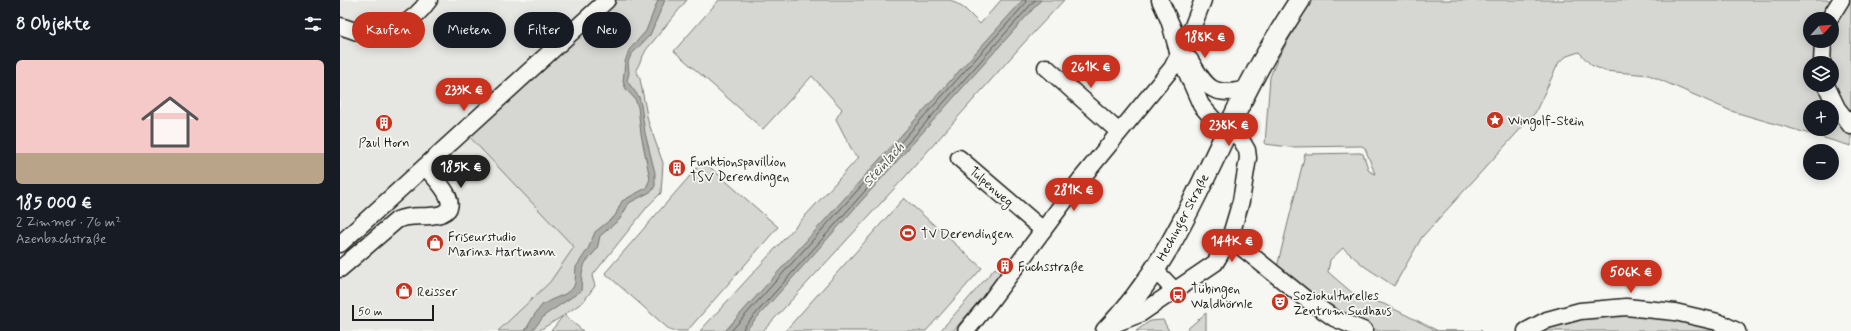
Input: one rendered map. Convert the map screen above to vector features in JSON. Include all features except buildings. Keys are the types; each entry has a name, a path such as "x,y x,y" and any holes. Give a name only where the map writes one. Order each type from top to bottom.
{"main road":[{"name":"Hechinger Straße","path":"1110,327 1154,269 1185,215 1247,89 1273,42 1300,0"}],"street":[{"path":"340,26 362,33 377,34 395,30 410,21 429,0"},
{"path":"340,244 607,0"},
{"path":"1160,0 1201,105 1215,123 1227,130"},
{"path":"966,331 1119,132 1172,68 1203,0"},
{"path":"1833,12 1841,0"},
{"path":"1181,51 1201,79 1227,130"},
{"path":"1046,67 1119,132"},
{"path":"1201,79 1212,90 1230,93 1247,89"},
{"path":"1829,92 1837,108 1851,126"},
{"name":"Hechinger Straße","path":"1110,327 1134,318 1176,291 1215,263 1230,238 1241,201 1248,158 1247,150 1240,138 1227,130"},
{"name":"Tulpenweg","path":"959,158 1043,230"},
{"path":"340,269 397,220 408,215 432,216 441,214 450,205 450,199 447,193 425,167"},
{"path":"1230,238 1303,297 1334,318 1365,331"},
{"path":"1154,269 1176,291"},
{"path":"1526,331 1547,320 1580,311 1626,307 1675,312 1718,322 1737,331"}],"shaded area":[{"path":"340,0 607,0 594,12 582,12 582,23 574,30 574,12 514,12 514,48 555,48 464,131 575,247 550,282 498,331 340,331"},
{"path":"607,0 687,0 646,50 636,70 640,79 648,121 663,163 661,193 648,206 592,276 595,286 583,302 564,315 583,331 551,331 563,316 538,331 498,331 550,282 574,247 464,131 555,48 574,48 574,30 582,23 582,48 631,48 631,12 594,12"},
{"path":"719,0 951,0 965,9 980,24 1001,0 1064,0 904,178 763,331 700,331 859,157 854,154 836,119 842,109 812,76 763,129 674,51"},
{"path":"1311,0 1833,0 1826,12 1803,12 1803,48 1817,48 1816,56 1803,56 1803,92 1824,92 1827,100 1803,100 1803,132 1731,111 1649,75 1605,71 1591,65 1579,52 1567,56 1559,62 1535,113 1422,237 1394,286 1364,266 1343,248 1330,260 1328,272 1356,296 1384,304 1438,331 1378,331 1337,311 1277,267 1305,154 1360,153 1363,154 1369,171 1375,174 1365,148 1362,146 1289,147 1265,144 1270,77 1277,60"},
{"path":"1848,0 1851,0 1851,117 1836,92 1839,92 1839,56 1826,56 1827,48 1839,48 1839,14"},
{"path":"1839,120 1851,135 1851,146 1817,136 1839,136"},
{"path":"703,161 778,227 687,331 671,331 605,273"},
{"name":"TV Derendingen","path":"904,198 982,268 926,331 785,331"},
{"path":"995,268 1002,275 953,331 940,331"},
{"path":"1206,313 1206,331 1185,331"},
{"path":"1624,313 1673,318 1727,331 1538,331 1578,316"},
{"path":"1163,320 1169,331 1136,331 1150,321"}],"water":[{"path":"658,0 665,0 650,35 631,55 628,62 629,73 627,81 639,97 645,133 655,173 655,186 652,191 629,203 620,219 600,236 597,249 585,263 582,273 581,291 545,315 532,331 525,331 542,305 565,294 573,288 575,283 576,267 588,249 595,232 615,216 622,201 646,188 650,179 641,134 638,107 635,99 626,89 623,82 625,62 629,50 646,31"},
{"name":"Steinlach","path":"1023,0 1041,0 745,331 725,331"}],"place":[{"name":"Wingolf-Stein","path":"1495,120"},
{"name":"Paul Horn","path":"384,123"},
{"name":"Funktionspavillion TSV Derendingen","path":"677,168"},
{"name":"TV Derendingen","path":"908,233"},
{"name":"Friseurstudio Marina Hartmann","path":"435,243"},
{"name":"Fuchsstraße","path":"1005,266"},
{"name":"Reisser","path":"404,291"},
{"name":"Tübingen Waldhörnle","path":"1178,295"},
{"name":"Soziokulturelles Zentrum Sudhaus","path":"1280,302"}]}
